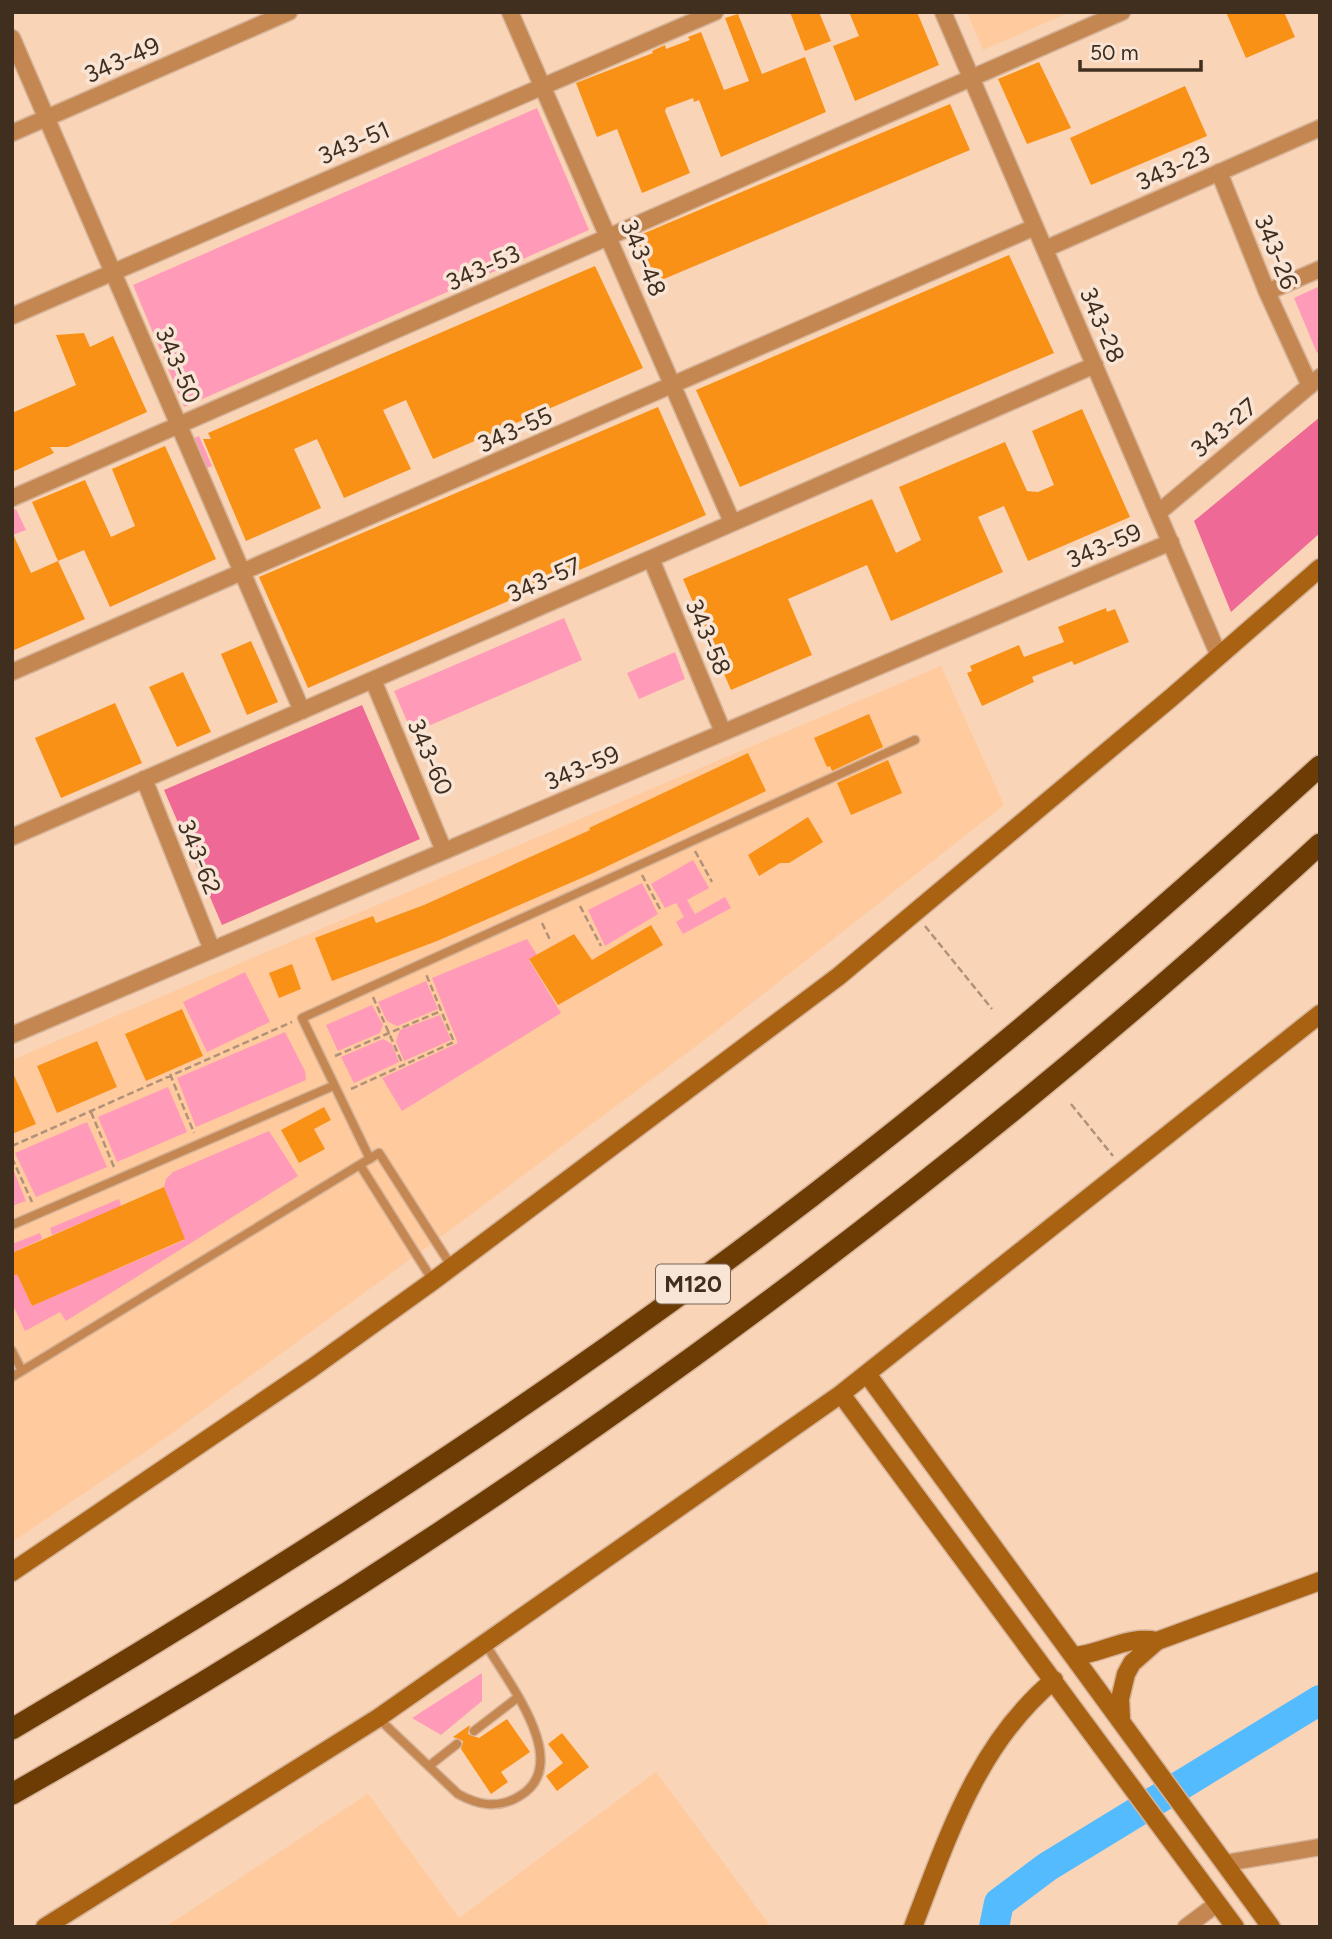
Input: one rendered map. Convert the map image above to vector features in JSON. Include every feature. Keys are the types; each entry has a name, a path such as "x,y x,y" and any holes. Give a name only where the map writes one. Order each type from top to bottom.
{"highway":[{"name":"M120","path":"12,1729 298,1556 404,1487 731,1257 865,1155 1010,1038 1199,876 1320,766"},
{"name":"M120","path":"12,1794 348,1591 529,1471 693,1355 918,1185 1065,1066 1320,844"}],"street":[{"name":"343-49","path":"12,133 289,12"},
{"name":"343-48","path":"510,12 732,522"},
{"name":"343-51","path":"12,316 715,12"},
{"name":"343-28","path":"943,12 1219,656"},
{"name":"343-53","path":"12,498 973,80 1122,12"},
{"name":"343-50","path":"12,38 302,710"},
{"name":"343-23","path":"1045,249 1320,128"},
{"name":"343-26","path":"1219,172 1267,292 1315,382"},
{"name":"343-55","path":"12,672 243,574 1035,227"},
{"path":"1267,292 1320,269"},
{"name":"343-57","path":"12,837 1095,365"},
{"name":"343-27","path":"1158,513 1315,382"},
{"name":"343-59","path":"12,1035 1171,542"},
{"name":"343-58","path":"651,559 723,732"},
{"path":"12,1572 312,1368 452,1267 839,976 1320,568"},
{"name":"343-60","path":"373,680 444,851"},
{"name":"343-62","path":"144,779 212,950"},
{"path":"45,1927 378,1718 841,1394 1320,1014"},
{"path":"867,1374 1195,1819 1271,1927"},
{"path":"841,1394 1235,1927"},
{"path":"1121,1718 1120,1699 1126,1674 1132,1663 1157,1641 1320,1581"},
{"path":"1074,1656 1098,1652 1141,1638 1157,1641"},
{"path":"914,1927 975,1776 1008,1726 1034,1696 1054,1680"},
{"path":"1193,1868 1320,1847"},
{"path":"1186,1927 1218,1903"}],"lane":[{"path":"370,1159 302,1018 915,740"},
{"path":"12,1225 200,1146 333,1086"},
{"path":"12,1377 379,1153 452,1267"},
{"path":"359,1166 433,1280"},
{"path":"12,1351 22,1371"},
{"path":"378,1718 458,1794 473,1802 491,1806 508,1803 523,1794 535,1781 541,1765 541,1747 485,1643"},
{"path":"474,1731 517,1698"},
{"path":"429,1766 457,1744"}],"path":[{"path":"690,841 712,882"},
{"path":"638,865 660,909"},
{"path":"573,894 601,946"},
{"path":"536,911 551,942"},
{"path":"914,913 992,1009"},
{"path":"339,1095 454,1042 421,963"},
{"path":"368,987 403,1065"},
{"path":"321,1061 441,1011"},
{"path":"12,1146 302,1018"},
{"path":"170,1074 200,1146"},
{"path":"1072,1104 1124,1170"},
{"path":"91,1111 119,1180"},
{"path":"12,1158 38,1214"}],"shaded area":[{"path":"967,12 1070,12 983,50"},
{"path":"537,108 589,230 184,407 133,285"},
{"path":"1320,286 1320,350 1317,353 1294,298"},
{"path":"1320,417 1320,533 1231,612 1194,521"},
{"path":"199,436 212,466 205,469 192,439"},
{"path":"16,509 26,530 13,535 12,511"},
{"path":"564,618 582,660 412,733 394,691"},
{"path":"675,652 685,679 639,699 627,673"},
{"path":"941,666 1004,805 716,1031 457,1225 161,1441 12,1542 12,1060"},
{"path":"362,705 420,839 222,925 164,790"},
{"path":"693,860 709,888 687,900 695,914 725,897 731,908 683,934 676,922 684,917 676,903 665,908 651,884"},
{"path":"642,883 658,914 605,946 588,910"},
{"path":"527,939 537,955 529,960 561,1013 402,1111 382,1078 458,1043 432,978"},
{"path":"245,972 270,1022 207,1052 183,1002"},
{"path":"426,981 438,1009 397,1026 387,1021 378,1002"},
{"path":"372,1005 383,1025 380,1033 338,1051 326,1025"},
{"path":"440,1015 451,1040 404,1061 396,1041 400,1030"},
{"path":"285,1032 305,1071 306,1080 196,1127 177,1078"},
{"path":"383,1039 392,1044 399,1062 354,1083 341,1057"},
{"path":"168,1087 187,1132 117,1162 98,1117"},
{"path":"87,1122 107,1167 36,1197 15,1153"},
{"path":"269,1131 298,1176 66,1321 60,1312 25,1331 12,1303 12,1272 17,1274 32,1306 102,1275 83,1222 52,1235 50,1228 119,1199 121,1205 99,1239 113,1271 184,1240 164,1187 166,1179 173,1172"},
{"path":"12,1167 26,1201 12,1206"},
{"path":"40,1233 42,1239 12,1253 12,1244"},
{"path":"482,1673 482,1701 441,1735 412,1718"},
{"path":"656,1772 771,1927 165,1927 368,1794 459,1918"}],"building":[{"path":"790,12 819,12 831,41 805,51"},
{"path":"849,12 917,12 939,65 855,101 833,46 859,36"},
{"path":"1226,12 1284,12 1295,37 1246,58"},
{"path":"738,14 762,74 805,57 826,112 721,157 699,100 694,102 693,98 666,108 690,173 642,193 617,129 597,137 576,83 653,53 652,51 665,45 666,49 690,40 688,37 701,32 724,90 749,81 725,18"},
{"path":"1039,62 1071,128 1027,144 998,79"},
{"path":"1185,86 1207,136 1091,185 1070,138"},
{"path":"950,104 970,150 652,284 633,238"},
{"path":"1009,255 1054,353 740,487 696,390"},
{"path":"595,266 643,368 433,459 406,400 383,410 411,469 344,498 317,439 294,449 321,508 246,541 203,439 211,439 208,433"},
{"path":"84,333 90,347 113,336 147,412 68,447 50,447 54,453 12,472 12,413 76,385 56,335"},
{"path":"658,407 706,515 308,688 259,577"},
{"path":"1082,409 1130,517 1028,561 1004,506 978,517 1003,572 891,621 867,565 788,599 812,655 731,690 683,579 872,499 896,553 921,540 899,487 1005,442 1027,491 1038,492 1054,485 1032,431"},
{"path":"165,446 216,559 110,607 84,550 58,561 32,502 85,480 111,537 135,526 112,469"},
{"path":"12,532 31,573 58,561 85,619 12,651"},
{"path":"1106,608 1107,612 1115,609 1129,642 1074,665 1072,661 1032,677 1034,682 982,706 967,673 972,671 970,666 1019,645 1024,657 1064,642 1058,627"},
{"path":"251,641 278,702 247,715 221,654"},
{"path":"183,672 211,732 177,747 149,687"},
{"path":"115,703 142,763 61,798 35,738"},
{"path":"869,714 883,747 832,771 830,766 827,767 814,738"},
{"path":"748,753 766,791 593,873 437,941 332,981 315,938 373,916 376,923 424,905 590,830 589,828"},
{"path":"888,760 902,793 851,815 837,783"},
{"path":"808,817 823,842 789,863 780,863 759,876 748,855"},
{"path":"651,925 663,945 558,1005 529,959 574,934 592,960"},
{"path":"292,964 301,989 279,998 269,973"},
{"path":"182,1009 203,1056 146,1081 125,1034"},
{"path":"97,1041 117,1087 57,1113 37,1066"},
{"path":"12,1071 36,1124 12,1134"},
{"path":"324,1107 331,1120 314,1129 325,1149 299,1163 281,1130"},
{"path":"164,1187 185,1239 32,1306 17,1274 12,1276 12,1253"},
{"path":"507,1719 530,1752 501,1772 508,1782 491,1794 461,1749 463,1741 453,1737 470,1725 468,1734 479,1738"},
{"path":"562,1733 589,1767 557,1791 546,1776 563,1763 548,1744"}],"waterway":[{"path":"994,1927 999,1903 1047,1867 1320,1700"}]}
